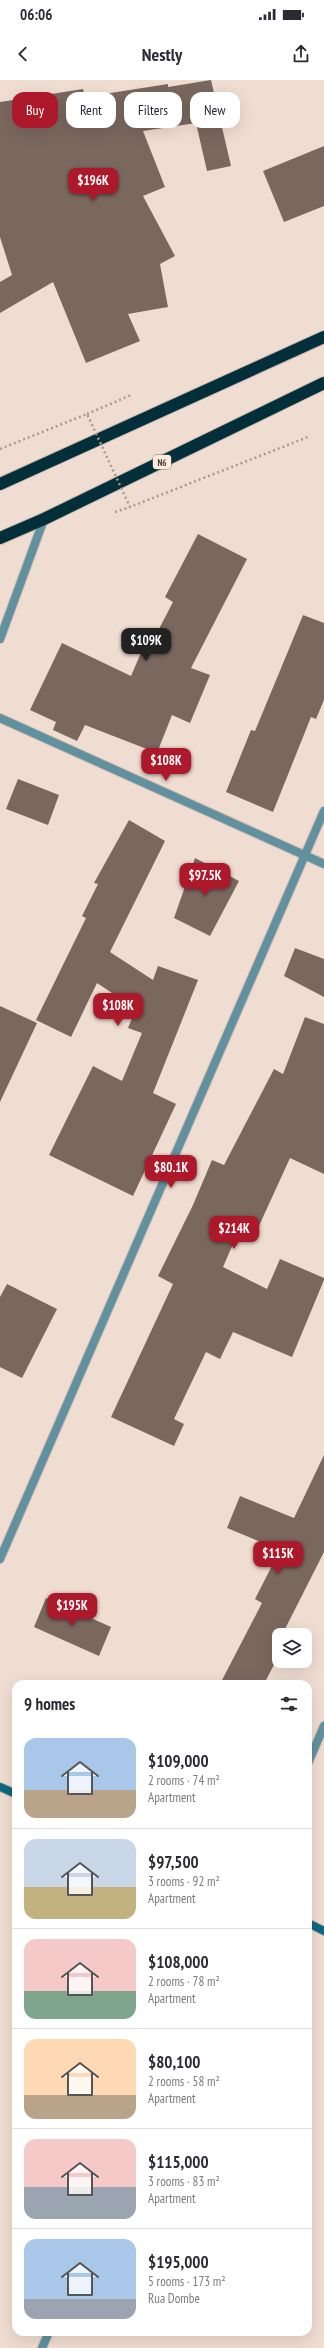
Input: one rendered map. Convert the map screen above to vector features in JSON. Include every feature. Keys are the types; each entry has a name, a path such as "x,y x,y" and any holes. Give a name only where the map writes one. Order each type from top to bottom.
{"highway":[{"path":"0,484 324,337"},
{"name":"N6","path":"0,538 44,519 324,384"}],"street":[{"path":"0,639 44,519"},
{"path":"0,718 324,864"},
{"path":"0,1558 324,811"},
{"path":"312,1754 324,1726"},
{"path":"0,1787 12,1792"},
{"path":"312,1925 324,1930"},
{"path":"42,2348 47,2336"}],"path":[{"path":"0,449 131,395"},
{"path":"87,414 130,507 308,437"}],"building":[{"path":"211,80 214,92 190,92 190,124 182,125 182,92 124,92 124,128 163,128 143,131 165,187 143,196 175,256 160,264 168,307 128,314 140,341 86,363 53,282 0,313 0,282 12,275 0,237 0,102 12,100 12,128 58,128 58,93 83,89 84,92 66,92 66,128 116,128 116,92 168,84 168,87"},
{"path":"197,128 222,128 231,166 207,171"},
{"path":"324,146 324,206 284,222 263,171"},
{"path":"198,534 247,559 191,668 210,675 190,723 172,715 157,753 85,725 77,741 53,730 56,722 30,710 62,643 131,676 143,648 148,650 173,602 165,597"},
{"path":"303,615 324,623 324,700 316,719 311,717 273,812 226,792 251,730 255,731"},
{"path":"18,779 59,795 48,825 6,809"},
{"path":"129,820 165,841 110,952 153,980 158,966 198,980 153,1093 176,1104 133,1196 49,1155 93,1066 122,1081 142,1033 128,1028 136,1009 97,983 71,1037 36,1020 86,918 82,916 98,884 94,883"},
{"path":"195,858 239,881 210,936 174,918"},
{"path":"295,948 324,959 324,997 284,976"},
{"path":"0,1006 37,1023 0,1102"},
{"path":"305,1017 324,1024 324,1174 290,1158 258,1228 243,1221 223,1267 267,1289 280,1259 324,1278 324,1280 292,1357 233,1332 220,1359 206,1352 174,1419 184,1424 174,1446 111,1417 173,1284 158,1276 193,1205 212,1160 224,1165 274,1069 283,1074"},
{"path":"7,1284 57,1309 22,1378 0,1367 0,1297"},
{"path":"324,1455 324,1552 286,1628 272,1628 272,1668 266,1680 222,1680 262,1603 255,1599 280,1550 227,1528 240,1496 294,1518"},
{"path":"46,1598 111,1627 99,1656 34,1627"}]}
